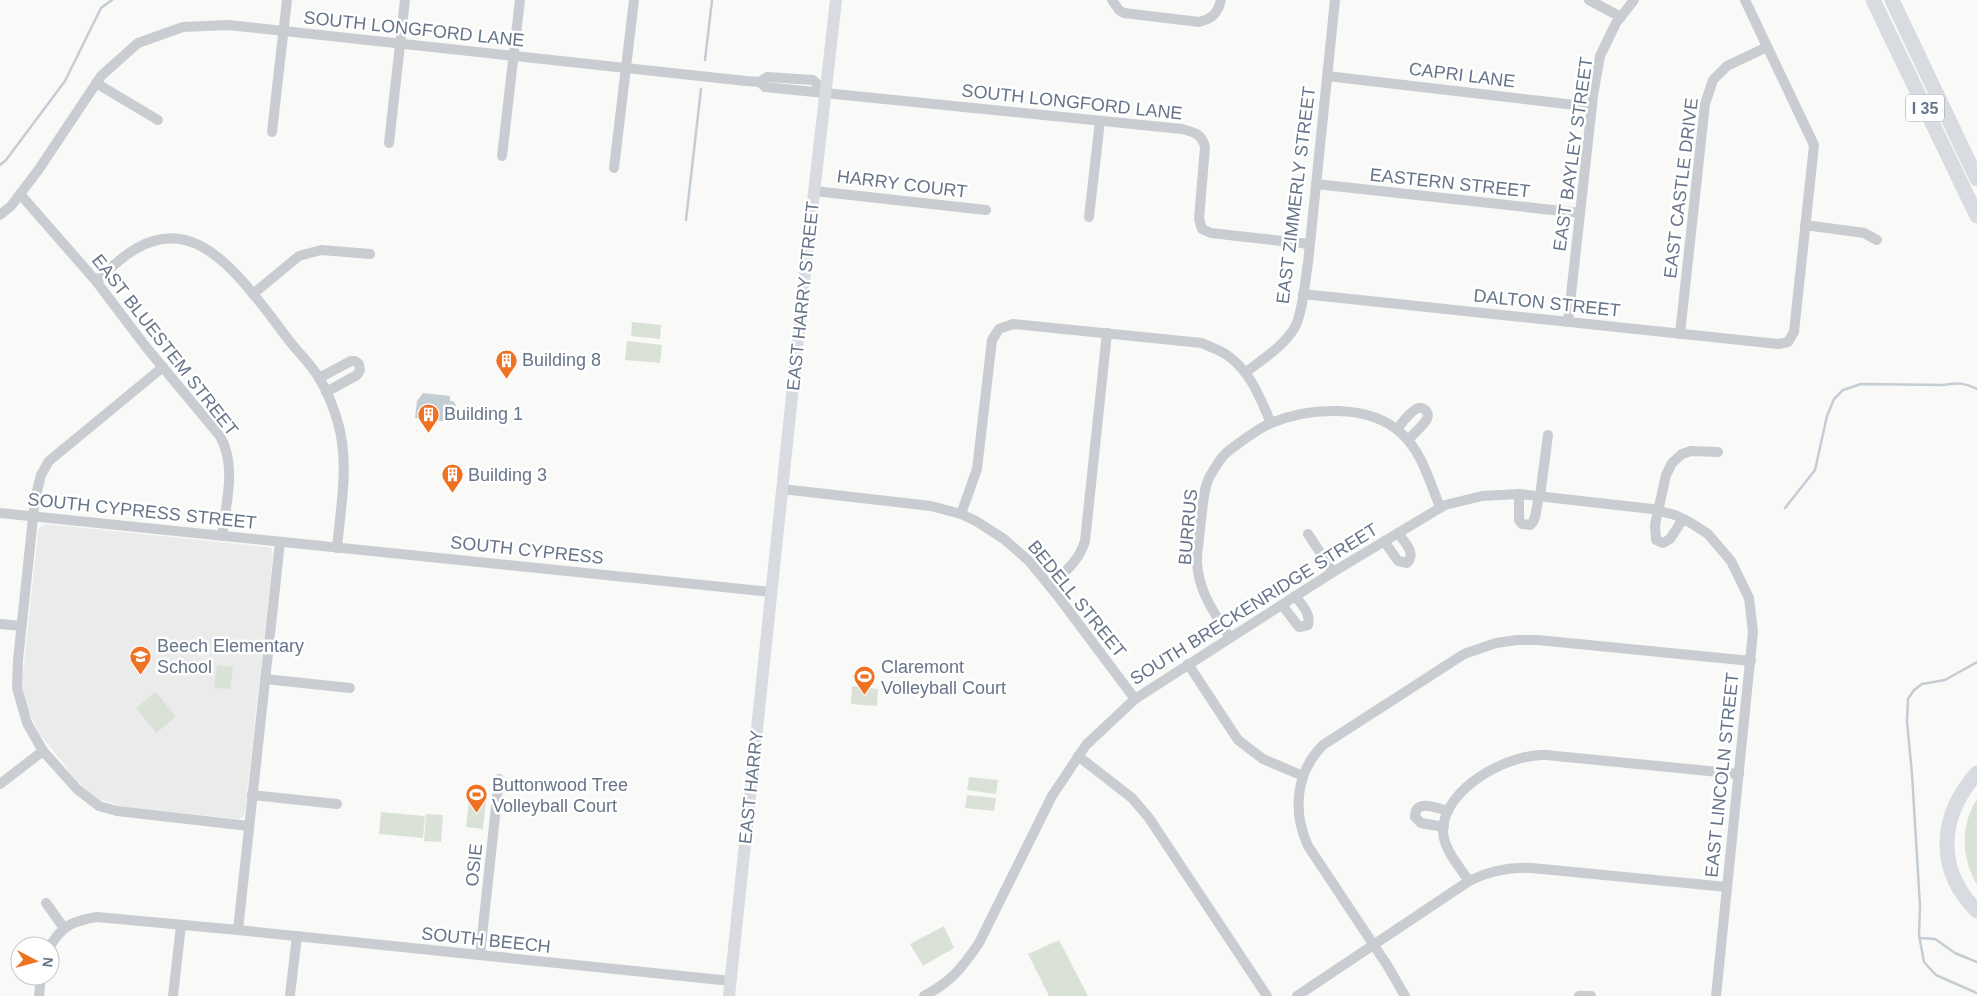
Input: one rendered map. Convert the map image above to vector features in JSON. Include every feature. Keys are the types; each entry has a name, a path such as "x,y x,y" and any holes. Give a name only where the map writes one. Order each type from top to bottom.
{"highway":[{"name":"I 35","path":"1873,0 1977,216"},
{"name":"I 35","path":"1892,0 1977,179"},
{"path":"1977,772 1966,785 1951,815 1946,847 1954,878 1960,891 1977,911"},
{"path":"1977,787 1962,808 1954,838 1958,867 1964,881 1977,899"}],"main road":[{"name":"EAST HARRY STREET","path":"772,592 836,0"},
{"name":"EAST HARRY","path":"731,981 772,592"},
{"path":"729,996 731,981"}],"street":[{"path":"272,132 287,0"},
{"path":"389,143 406,0"},
{"path":"502,156 520,0"},
{"path":"614,168 634,0"},
{"path":"1113,3 1124,13 1199,22 1211,17 1219,9 1221,0"},
{"name":"EAST ZIMMERLY STREET","path":"1246,372 1275,350 1295,327 1303,294 1335,0"},
{"path":"1589,0 1621,17"},
{"name":"EAST BAYLEY STREET","path":"1568,322 1592,107 1600,56 1616,23 1634,0"},
{"path":"1745,0 1814,145 1805,225 1864,233 1878,240"},
{"name":"SOUTH LONGFORD LANE","path":"0,215 11,206 39,169 101,76 138,43 183,27 228,25 760,82 765,87 1182,129 1198,134 1203,140 1205,147 1198,219 1202,229 1211,233 1309,244"},
{"name":"EAST CASTLE DRIVE","path":"1680,334 1706,104 1713,80 1727,66 1767,47"},
{"name":"CAPRI LANE","path":"1327,76 1592,107"},
{"path":"96,83 158,120"},
{"path":"1089,217 1100,121"},
{"name":"EASTERN STREET","path":"1316,184 1580,213"},
{"name":"HARRY COURT","path":"814,191 986,210"},
{"name":"EAST BLUESTEM STREET","path":"20,194 96,281 220,436 227,450 230,470 222,536"},
{"name":"DALTON STREET","path":"1303,294 1778,344 1788,342 1794,332 1805,225"},
{"path":"96,281 133,248 157,239 180,239 199,244 220,258 253,294 319,378 332,407 342,442 343,486 337,548"},
{"path":"253,294 299,256 321,250 370,254"},
{"path":"961,514 977,469 992,340 999,329 1013,324 1202,343 1226,354 1246,372 1272,423"},
{"path":"1050,586 1072,565 1081,552 1085,541 1107,333"},
{"path":"319,378 351,361 355,361 358,364 360,370 357,375 326,392"},
{"path":"163,367 49,462 40,475 21,626 17,688 28,723 43,750 76,789 98,806 116,811 249,826"},
{"path":"1396,428 1417,408 1426,410 1428,415 1426,420 1408,440"},
{"name":"BURRUS","path":"1230,638 1210,605 1201,584 1198,562 1203,503 1209,477 1224,454 1272,423 1306,414 1335,410 1376,417 1396,428 1408,440 1417,453 1440,507"},
{"path":"1519,494 1519,520 1522,524 1528,526 1535,520 1548,436"},
{"path":"1683,519 1668,541 1660,543 1656,540 1654,534 1668,470 1682,454 1691,451 1718,452"},
{"name":"BEDELL STREET","path":"782,489 931,506 961,514 990,529 1016,549 1050,586 1135,699"},
{"name":"SOUTH BRECKENRIDGE STREET","path":"925,996 954,977 979,943 1052,796 1086,745 1135,699 1333,572 1440,507 1482,496 1519,494 1659,510 1683,519 1708,534 1732,562"},
{"name":"SOUTH CYPRESS STREET","path":"0,513 280,542"},
{"path":"1384,541 1398,561 1407,563 1411,559 1411,554 1398,533"},
{"path":"1308,534 1333,572"},
{"path":"238,930 280,542"},
{"name":"SOUTH CYPRESS","path":"280,542 772,592"},
{"name":"EAST LINCOLN STREET","path":"1716,996 1753,632 1751,607 1746,588 1732,562"},
{"path":"1282,605 1298,627 1308,625 1309,620 1306,612 1295,596"},
{"path":"0,624 21,626"},
{"path":"1405,996 1304,838 1298,803 1303,776 1313,756 1329,740 1464,654 1490,644 1517,640 1538,640 1751,662"},
{"path":"1188,664 1232,732 1245,746 1273,765 1303,776"},
{"path":"265,679 350,688"},
{"path":"0,784 43,750"},
{"path":"1468,881 1448,849 1444,827 1448,811 1459,794 1507,762 1530,755 1546,755 1739,774"},
{"path":"1078,756 1132,798 1149,818 1266,996"},
{"name":"OSIE","path":"480,955 499,779"},
{"path":"252,795 337,804"},
{"path":"1444,827 1418,822 1415,817 1415,811 1418,807 1424,805 1448,811"},
{"path":"1298,996 1468,881 1500,870 1529,868 1727,887"},
{"path":"46,903 64,928 57,936"},
{"name":"SOUTH BEECH","path":"64,928 78,920 97,917 731,981"},
{"path":"173,996 180,925"},
{"path":"290,995 297,936"},
{"path":"1579,996 1591,996"}],"shaded area":[{"path":"632,322 661,325 660,339 631,336"},
{"path":"627,341 662,345 660,363 625,360"},
{"path":"423,393 450,396 450,401 453,401 456,405 451,422 415,418 417,401"},
{"name":"Beech Elementary School","path":"46,524 269,547 272,549 273,555 243,817 239,819 125,807 98,799 78,782 39,733 24,701 22,682 38,532 39,528"},
{"path":"217,665 233,667 230,689 214,688"},
{"name":"Claremont Volleyball Court","path":"852,686 878,689 877,706 851,704"},
{"path":"156,692 176,717 156,733 136,708"},
{"path":"969,777 998,780 996,794 967,790"},
{"path":"967,795 996,798 994,811 965,808"},
{"name":"Buttonwood Tree Volleyball Court","path":"469,799 486,800 483,829 466,827"},
{"path":"1977,799 1977,885 1965,853 1965,831 1971,809"},
{"path":"381,812 425,816 423,838 379,834"},
{"path":"426,814 443,815 441,842 424,841"},
{"path":"944,926 954,948 923,966 910,944"},
{"path":"1059,940 1088,996 1049,996 1028,954"}],"waterway":[{"path":"0,165 6,160 65,81 101,8 112,0"},
{"path":"705,60 712,0"},
{"path":"686,220 701,89"},
{"path":"1785,508 1815,470 1827,416 1834,399 1843,390 1861,384 1944,385 1957,383 1977,389"},
{"path":"1977,662 1945,680 1922,684 1914,690 1908,699 1907,721 1920,906 1919,935 1924,962 1936,975 1977,993"},
{"path":"1920,938 1935,939 1955,953 1977,962"}],"place":[{"name":"Building 8","path":"506,379"},
{"name":"Building 1","path":"428,433"},
{"name":"Building 3","path":"452,494"},
{"name":"Beech Elementary School","path":"141,675"},
{"name":"Claremont Volleyball Court","path":"865,696"},
{"name":"Buttonwood Tree Volleyball Court","path":"476,814"}]}
